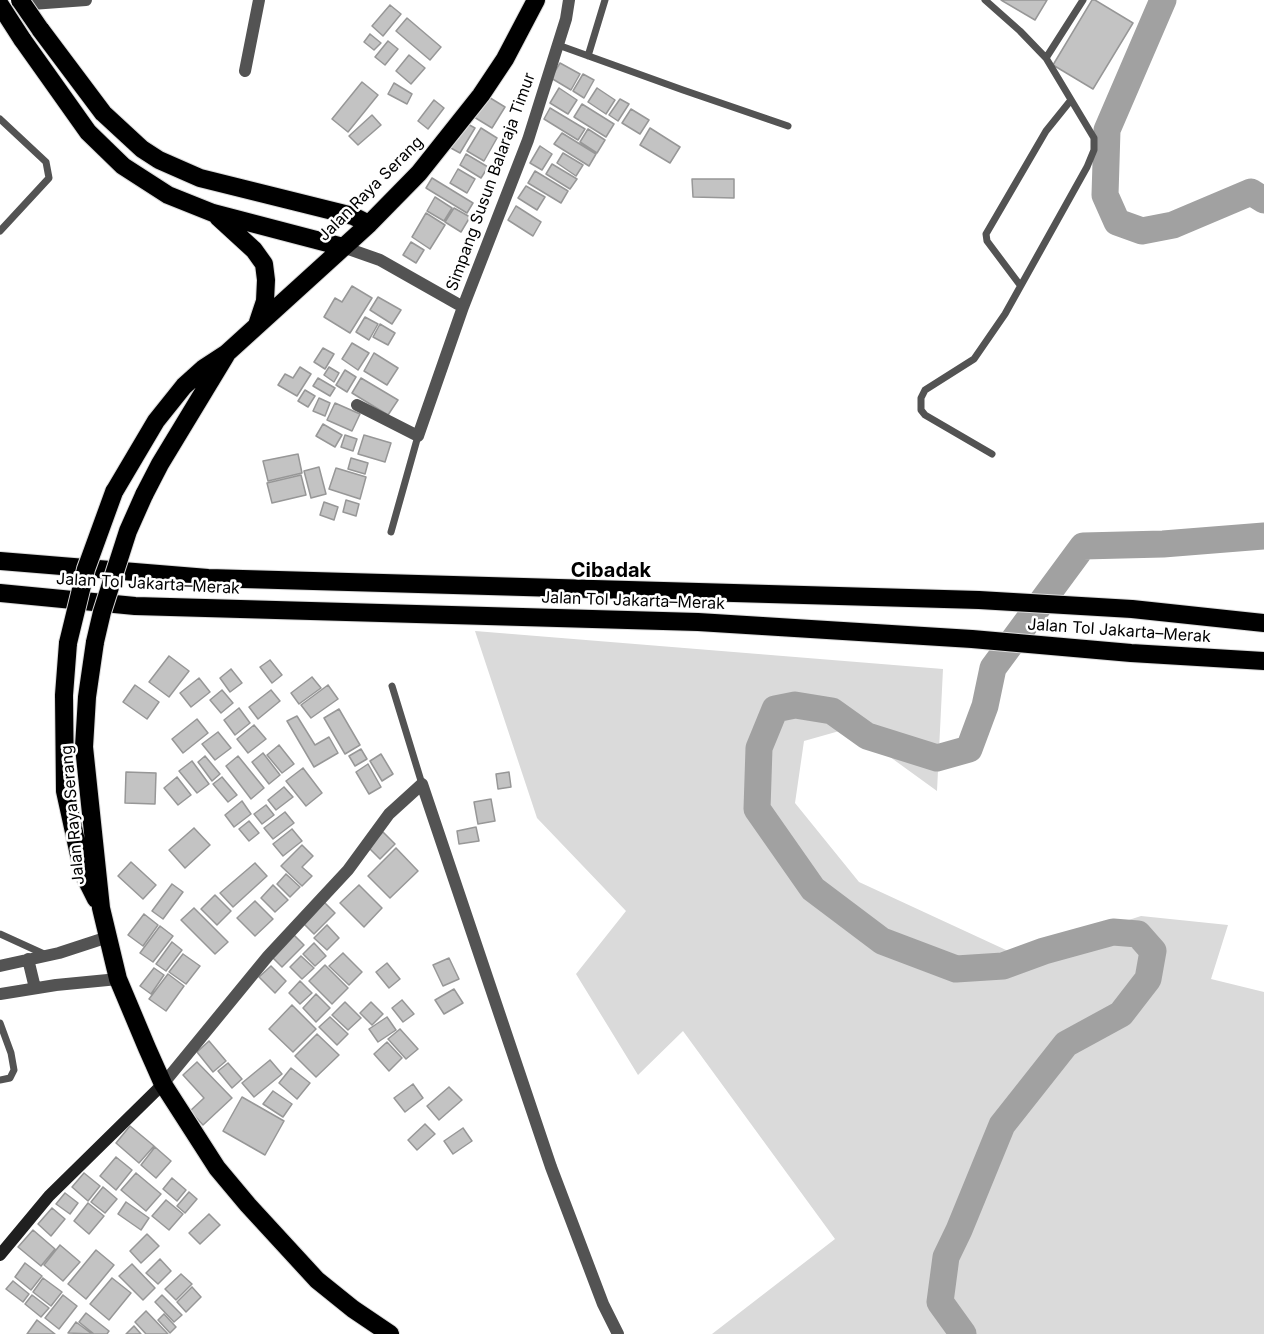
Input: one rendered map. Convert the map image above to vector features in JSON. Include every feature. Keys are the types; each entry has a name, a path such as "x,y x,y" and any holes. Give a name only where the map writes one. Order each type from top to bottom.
{"highway":[{"path":"20,0 103,113 142,149 159,160 200,178 353,216 369,224"},
{"name":"Jalan Raya Serang","path":"100,908 83,873 65,791 64,695 68,643 86,569 114,492 156,421 183,386 204,368 227,353 256,327 369,224 419,173 481,95 505,59 536,0"},
{"path":"0,6 88,132 123,166 168,195 213,213 343,247"},
{"path":"213,213 242,238 264,264 265,301 256,327"},
{"name":"Jalan Raya Serang","path":"227,353 160,464 144,495 128,531 94,642 84,747 100,908 118,979 163,1084 217,1168 317,1280 353,1309 390,1334"},
{"name":"Jalan Tol Jakarta–Merak","path":"0,561 208,578 979,600 1132,609 1264,623"},
{"name":"Jalan Tol Jakarta–Merak","path":"0,593 135,606 698,622 972,639 1264,661"}],"street":[{"path":"0,6 86,0"},
{"path":"245,71 259,0"},
{"name":"Simpang Susun Balaraja Timur","path":"418,436 463,307 528,140 566,19 569,0"},
{"name":"Simpang Susun Balaraja Timur","path":"343,247 388,264 463,307"},
{"path":"357,405 418,436"},
{"path":"0,1255 49,1196 163,1084 268,956 348,870 389,814 422,784 552,1167 603,1304 618,1334"},
{"path":"0,966 108,937"},
{"path":"28,959 35,988"},
{"path":"0,994 118,979"}],"lane":[{"path":"588,56 605,0"},
{"path":"985,0 1046,58 1094,138 1094,150 1087,167 1005,314 974,359 926,390 920,404 925,415 992,454"},
{"path":"1046,58 1083,0"},
{"path":"558,45 788,126"},
{"path":"1020,285 987,242 986,234 1046,131 1071,100"},
{"path":"0,119 46,162 49,178 0,231"},
{"path":"391,532 418,436"},
{"path":"392,686 422,784"},
{"path":"0,934 46,955"},
{"path":"0,1024 11,1053 14,1070 10,1078 0,1080"}],"shaded area":[{"path":"475,631 943,669 937,791 850,728 804,741 795,803 859,882 1019,956 1141,916 1228,925 1211,979 1264,992 1264,1334 712,1334 835,1239 683,1031 638,1075 576,974 626,911 537,818"}],"building":[{"path":"1001,0 1047,0 1035,20"},
{"path":"1092,0 1133,23 1093,89 1053,65"},
{"path":"390,5 401,14 383,36 372,26"},
{"path":"407,18 441,47 430,60 396,31"},
{"path":"370,34 381,43 374,50 364,42"},
{"path":"388,41 398,49 385,65 375,57"},
{"path":"409,55 425,68 411,84 396,71"},
{"path":"560,63 580,74 571,90 551,78"},
{"path":"583,74 594,80 584,98 573,91"},
{"path":"362,82 378,95 348,132 332,119"},
{"path":"394,83 412,94 407,104 388,94"},
{"path":"559,88 577,100 568,114 550,103"},
{"path":"597,88 615,100 606,114 588,102"},
{"path":"487,96 505,107 492,128 474,117"},
{"path":"620,99 629,104 618,121 609,115"},
{"path":"434,100 444,108 428,129 418,121"},
{"path":"582,104 614,124 606,137 574,117"},
{"path":"550,108 585,129 578,140 544,119"},
{"path":"631,109 649,120 640,134 622,123"},
{"path":"372,115 381,125 358,145 349,136"},
{"path":"464,122 475,128 460,153 449,147"},
{"path":"481,128 497,138 484,161 467,151"},
{"path":"650,128 680,147 670,163 640,145"},
{"path":"588,129 605,140 597,153 580,142"},
{"path":"562,133 596,154 589,166 554,144"},
{"path":"540,146 552,154 542,170 530,163"},
{"path":"563,153 583,165 576,176 557,163"},
{"path":"466,154 488,167 481,178 460,165"},
{"path":"552,164 577,179 570,189 546,174"},
{"path":"458,169 475,179 467,193 450,183"},
{"path":"535,171 568,191 561,203 528,183"},
{"path":"432,178 473,203 467,213 426,188"},
{"path":"692,179 734,179 734,198 693,197"},
{"path":"526,186 545,197 537,210 518,198"},
{"path":"435,197 452,208 444,221 427,211"},
{"path":"516,206 541,222 533,236 508,220"},
{"path":"454,208 470,217 461,232 445,222"},
{"path":"426,213 445,225 430,249 412,237"},
{"path":"411,242 424,250 416,263 403,255"},
{"path":"352,286 372,298 350,333 324,317 335,298 342,302"},
{"path":"378,297 401,310 392,324 370,310"},
{"path":"365,317 378,324 369,340 356,332"},
{"path":"380,324 395,333 388,345 373,337"},
{"path":"352,343 369,353 358,370 342,359"},
{"path":"323,348 334,354 325,369 314,362"},
{"path":"374,353 398,368 387,385 364,371"},
{"path":"300,367 311,374 297,396 278,385 285,374 293,378"},
{"path":"329,367 339,373 334,382 324,375"},
{"path":"345,370 356,377 347,392 336,385"},
{"path":"318,378 335,388 330,396 313,386"},
{"path":"361,378 398,400 388,415 352,393"},
{"path":"305,390 315,396 308,407 298,401"},
{"path":"319,398 330,403 325,416 313,411"},
{"path":"335,403 360,414 352,431 327,420"},
{"path":"323,424 342,435 335,447 316,436"},
{"path":"345,435 357,439 353,451 341,447"},
{"path":"364,435 391,443 385,462 358,454"},
{"path":"298,454 302,473 268,481 263,461"},
{"path":"351,458 368,463 365,474 348,469"},
{"path":"319,467 326,494 311,498 304,471"},
{"path":"336,468 366,477 360,499 329,489"},
{"path":"301,475 306,495 272,503 267,483"},
{"path":"346,500 359,504 356,516 343,512"},
{"path":"324,502 338,507 334,520 320,515"},
{"path":"169,656 189,671 169,697 149,682"},
{"path":"270,660 282,675 272,683 260,667"},
{"path":"231,669 242,683 230,692 220,678"},
{"path":"312,677 321,688 299,704 291,693"},
{"path":"199,678 210,692 191,707 180,693"},
{"path":"135,685 159,702 147,719 123,702"},
{"path":"328,685 338,699 311,718 301,705"},
{"path":"222,690 233,703 221,713 210,700"},
{"path":"271,690 280,701 258,719 249,707"},
{"path":"239,708 250,723 235,735 224,720"},
{"path":"339,709 360,745 345,754 324,718"},
{"path":"297,716 315,745 329,737 338,753 314,767 287,721"},
{"path":"197,719 208,733 183,753 172,739"},
{"path":"254,725 266,739 248,753 237,739"},
{"path":"218,732 231,748 215,760 202,744"},
{"path":"279,745 294,764 282,773 267,755"},
{"path":"361,749 367,759 355,766 349,756"},
{"path":"263,753 280,775 269,784 252,762"},
{"path":"381,754 393,774 382,781 370,761"},
{"path":"205,756 220,774 212,781 198,762"},
{"path":"238,756 264,788 251,799 226,766"},
{"path":"192,761 209,784 197,793 179,771"},
{"path":"368,764 381,787 369,794 356,772"},
{"path":"303,768 322,793 306,806 286,781"},
{"path":"126,772 156,773 155,804 125,803"},
{"path":"509,772 511,787 498,789 496,774"},
{"path":"177,777 191,795 178,805 164,788"},
{"path":"222,777 237,795 228,802 213,784"},
{"path":"284,787 293,797 276,810 268,800"},
{"path":"491,799 495,821 478,824 474,802"},
{"path":"242,801 251,814 234,827 225,815"},
{"path":"266,805 274,815 262,824 254,814"},
{"path":"285,812 294,823 273,839 264,828"},
{"path":"249,821 259,833 249,841 239,829"},
{"path":"476,827 479,841 459,844 457,831"},
{"path":"194,828 210,845 185,868 169,850"},
{"path":"292,829 302,841 283,856 273,844"},
{"path":"383,832 395,844 380,859 368,847"},
{"path":"302,845 313,856 302,867 312,876 302,886 281,866"},
{"path":"396,848 418,871 390,898 368,876"},
{"path":"131,862 156,885 143,899 118,876"},
{"path":"255,863 267,876 233,907 220,893"},
{"path":"286,874 300,887 290,897 277,884"},
{"path":"172,884 183,892 163,919 152,911"},
{"path":"273,885 288,900 275,912 261,898"},
{"path":"359,885 382,908 364,927 340,903"},
{"path":"215,895 231,911 217,925 201,909"},
{"path":"322,900 335,913 314,934 301,921"},
{"path":"255,901 273,919 255,936 237,918"},
{"path":"194,908 228,942 215,954 181,920"},
{"path":"144,914 158,925 143,946 128,935"},
{"path":"327,925 339,938 327,950 314,938"},
{"path":"160,926 173,936 153,962 140,953"},
{"path":"293,934 304,945 282,967 271,956"},
{"path":"172,942 182,950 166,971 156,964"},
{"path":"314,943 326,956 315,966 303,954"},
{"path":"343,953 362,972 349,985 329,966"},
{"path":"183,954 200,966 186,984 169,972"},
{"path":"301,956 314,968 302,979 290,967"},
{"path":"449,958 459,979 443,986 433,965"},
{"path":"387,963 400,979 389,988 376,972"},
{"path":"325,965 348,988 332,1004 309,981"},
{"path":"271,966 286,981 275,993 259,977"},
{"path":"154,968 164,975 151,994 140,986"},
{"path":"168,974 184,986 166,1011 149,999"},
{"path":"300,981 312,993 300,1004 289,993"},
{"path":"454,989 463,1003 444,1014 435,1000"},
{"path":"316,994 330,1008 316,1022 303,1008"},
{"path":"402,1000 414,1014 403,1022 392,1008"},
{"path":"345,1002 361,1018 348,1030 332,1015"},
{"path":"371,1002 383,1014 372,1025 360,1013"},
{"path":"292,1005 316,1029 293,1052 269,1029"},
{"path":"330,1017 348,1034 337,1045 319,1027"},
{"path":"387,1017 396,1030 378,1042 369,1029"},
{"path":"400,1029 418,1049 406,1059 388,1039"},
{"path":"317,1034 339,1055 316,1077 295,1056"},
{"path":"209,1041 226,1061 213,1072 197,1052"},
{"path":"387,1042 402,1058 389,1071 374,1054"},
{"path":"270,1060 282,1074 254,1097 242,1083"},
{"path":"197,1062 232,1098 203,1125 190,1111 204,1098 183,1075"},
{"path":"228,1063 242,1079 232,1088 218,1071"},
{"path":"291,1068 310,1083 297,1099 279,1083"},
{"path":"413,1084 423,1098 405,1112 394,1098"},
{"path":"449,1087 462,1100 439,1120 427,1106"},
{"path":"273,1091 292,1104 283,1117 263,1104"},
{"path":"242,1097 284,1121 265,1155 223,1131"},
{"path":"425,1124 435,1134 417,1150 408,1140"},
{"path":"130,1126 154,1146 139,1163 116,1143"},
{"path":"463,1128 472,1141 453,1154 444,1141"},
{"path":"155,1147 171,1161 156,1178 141,1165"},
{"path":"116,1157 132,1170 116,1190 100,1176"},
{"path":"84,1173 100,1186 88,1201 72,1187"},
{"path":"136,1173 161,1194 146,1211 121,1190"},
{"path":"172,1178 186,1190 177,1201 163,1189"},
{"path":"103,1187 117,1199 105,1213 91,1202"},
{"path":"189,1192 197,1199 185,1213 177,1206"},
{"path":"65,1193 78,1203 70,1214 56,1204"},
{"path":"166,1200 183,1214 169,1230 152,1216"},
{"path":"126,1202 149,1218 141,1230 118,1214"},
{"path":"88,1203 104,1216 89,1234 74,1221"},
{"path":"52,1208 65,1219 51,1236 38,1224"},
{"path":"209,1214 220,1225 200,1244 189,1233"},
{"path":"33,1230 55,1249 41,1266 18,1247"},
{"path":"147,1234 159,1246 141,1263 130,1251"},
{"path":"60,1245 80,1262 63,1281 44,1265"},
{"path":"96,1250 114,1265 86,1299 68,1284"},
{"path":"160,1259 171,1271 158,1284 146,1273"},
{"path":"25,1263 42,1276 31,1290 15,1277"},
{"path":"132,1264 155,1288 143,1300 119,1276"},
{"path":"181,1274 192,1284 176,1300 165,1289"},
{"path":"43,1278 62,1292 51,1306 33,1292"},
{"path":"112,1278 131,1293 109,1320 90,1304"},
{"path":"13,1281 29,1294 23,1302 6,1289"},
{"path":"192,1287 201,1297 186,1312 177,1302"},
{"path":"32,1295 49,1308 41,1317 25,1304"},
{"path":"63,1295 77,1306 59,1329 45,1318"},
{"path":"162,1295 182,1315 174,1322 155,1302"},
{"path":"146,1311 168,1334 146,1334 135,1322"},
{"path":"86,1313 109,1331 107,1334 94,1334 79,1322"},
{"path":"164,1314 176,1327 170,1333 158,1320"},
{"path":"37,1320 55,1334 27,1334"},
{"path":"76,1322 92,1334 68,1333"},
{"path":"134,1326 141,1334 126,1334"}],"waterway":[{"path":"1163,0 1107,130 1105,195 1117,222 1142,231 1173,225 1251,192 1264,200"},
{"path":"963,1334 940,1302 946,1257 1002,1125 1066,1044 1121,1014 1148,979 1153,951 1138,934 1113,932 1044,951 1003,966 956,969 882,941 813,889 757,809 759,748 775,709 795,705 832,711 867,736 937,758 969,749 985,706 993,668 1083,546 1163,544 1264,536"}],"district":[{"name":"Cibadak","path":"611,571"}]}
